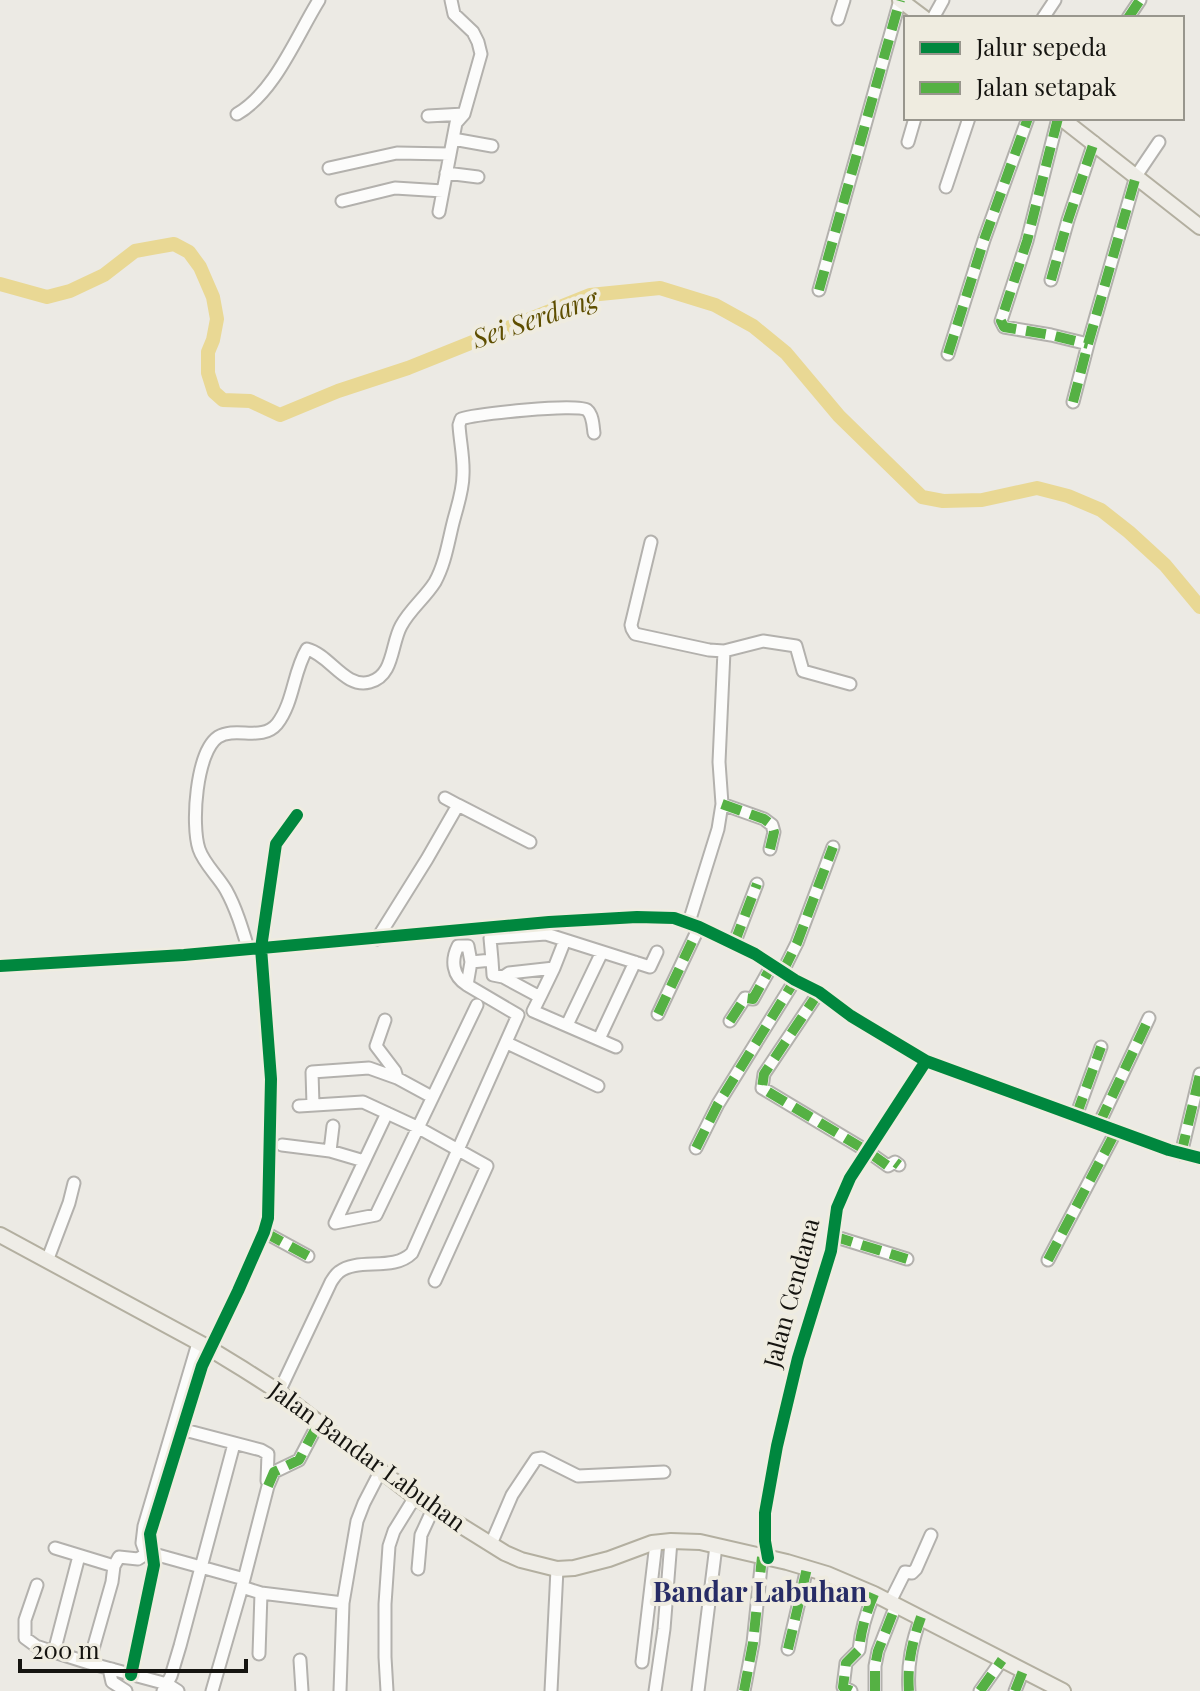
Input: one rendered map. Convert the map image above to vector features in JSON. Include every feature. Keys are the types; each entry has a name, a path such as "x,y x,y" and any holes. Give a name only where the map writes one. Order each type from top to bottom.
{"main road":[{"path":"900,0 921,16"},
{"path":"1064,120 1200,227"},
{"name":"Jalan Bandar Labuhan","path":"0,1235 204,1346 279,1392 415,1497 521,1560 557,1569 574,1568 664,1542 700,1542 765,1557 827,1574 874,1594 1063,1691"}],"street":[{"path":"237,114 263,92 319,0"},
{"path":"439,212 456,123 464,114 481,54 473,32 454,14 451,0"},
{"path":"838,19 844,0"},
{"path":"819,290 900,0"},
{"path":"428,116 464,114"},
{"path":"908,142 914,120"},
{"path":"946,187 968,120"},
{"path":"948,354 984,240 1027,120"},
{"path":"1063,120 1001,321 1004,327 1088,344"},
{"path":"453,139 492,146"},
{"path":"1051,280 1094,142"},
{"path":"1073,402 1136,176 1159,142"},
{"path":"329,168 397,153 450,154"},
{"path":"446,173 478,177"},
{"path":"342,201 395,188 443,191"},
{"path":"128,1674 150,1559 142,1543 144,1526 204,1346 238,1291 268,1218 271,1079 254,948 233,903 204,860 198,845 200,769 214,742 221,736 266,732 276,724 307,649 320,654 355,682 367,683 382,676 389,664 400,627 428,592 443,564 463,479 461,419 581,407 591,415 594,433"},
{"path":"651,542 631,625 633,632 705,650 724,651 763,641 796,646 803,671 850,684"},
{"path":"658,1014 694,924 722,804 719,762 724,651"},
{"path":"445,798 530,842"},
{"path":"722,804 764,819 772,825 774,832 770,849"},
{"path":"377,939 458,805"},
{"path":"254,948 276,844 297,815"},
{"path":"730,1021 745,998 753,999 797,943 833,847"},
{"path":"734,944 757,884"},
{"path":"0,966 155,957 549,922 661,916 694,924 734,944 819,992 851,1016 926,1061 1116,1131 1200,1158"},
{"path":"462,931 463,946 471,962 467,985"},
{"path":"540,997 503,977 493,975 490,938 546,934 650,967 657,952"},
{"path":"565,940 533,1011 616,1047"},
{"path":"279,1392 331,1282 340,1271 404,1260 412,1253 507,1043 518,1015 461,981 455,972 454,953 463,946"},
{"path":"567,1025 602,952"},
{"path":"471,962 492,960"},
{"path":"599,1039 635,962"},
{"path":"503,977 509,973 554,968"},
{"path":"696,1148 718,1104 795,980"},
{"path":"819,992 764,1074 762,1088 888,1166 895,1162 899,1165"},
{"path":"387,1113 335,1223 376,1215 477,1005"},
{"path":"1099,1124 1149,1018"},
{"path":"369,1068 385,1020"},
{"path":"507,1043 598,1086"},
{"path":"376,1046 397,1078"},
{"path":"1076,1116 1101,1047"},
{"name":"Jalan Cendana","path":"744,1691 765,1557 765,1513 777,1446 787,1397 831,1251 837,1208 850,1178 926,1061"},
{"path":"313,1105 312,1072 369,1068 397,1078 432,1097"},
{"path":"1181,1154 1200,1074"},
{"path":"299,1106 363,1102 417,1127 487,1166 435,1281"},
{"path":"330,1151 333,1126"},
{"path":"1048,1260 1116,1131"},
{"path":"282,1145 330,1151 364,1161"},
{"path":"47,1261 74,1183"},
{"path":"264,1232 308,1256"},
{"path":"833,1236 907,1259"},
{"path":"212,1691 268,1486 274,1472 299,1460 319,1422"},
{"path":"178,1428 268,1454 268,1486"},
{"path":"37,1585 25,1620 25,1638 36,1646 165,1688 202,1568 234,1444"},
{"path":"491,1544 512,1495 536,1459 542,1458 578,1476 664,1472"},
{"path":"340,1691 343,1603 357,1521 380,1472"},
{"path":"387,1691 385,1617 389,1546 394,1531 415,1497"},
{"path":"418,1569 421,1535 433,1509"},
{"path":"875,1691 878,1651 893,1604 905,1572 912,1573 916,1569 931,1535"},
{"path":"642,1662 664,1542"},
{"path":"655,1691 664,1629 664,1542"},
{"path":"698,1691 716,1546"},
{"path":"55,1548 114,1566"},
{"path":"54,1652 79,1556"},
{"path":"89,1663 119,1557 202,1568 261,1593 343,1603"},
{"path":"788,1649 807,1568"},
{"path":"551,1691 557,1569"},
{"path":"259,1654 261,1593"},
{"path":"851,1691 843,1687 846,1663 859,1650 864,1618 874,1594"},
{"path":"909,1691 910,1649 921,1617"},
{"path":"300,1660 302,1691"},
{"path":"980,1691 1002,1660"},
{"path":"112,1669 112,1682 126,1691"},
{"path":"1015,1691 1023,1671"}],"waterway":[{"name":"Sei Serdang","path":"0,284 47,297 70,291 104,275 135,251 174,244 189,252 200,267 213,297 217,319 208,352 208,373 214,392 223,400 250,401 280,415 590,295 660,288 715,305 753,326 786,353 839,416 922,497 943,501 982,500 1037,488 1068,496 1101,510 1129,532 1165,565 1200,607"}],"marked path":[{"path":"819,290 900,0"},
{"path":"1129,16 1140,0"},
{"path":"948,354 984,240 1027,120"},
{"path":"1057,120 1027,241 1001,321 1004,327 1088,344"},
{"path":"1051,280 1094,142"},
{"path":"1073,402 1136,176"},
{"path":"722,804 764,819 772,825 774,832 770,849"},
{"path":"783,971 797,943 833,847"},
{"path":"734,944 757,884"},
{"path":"658,1014 699,927"},
{"path":"730,1021 745,998 753,999 772,965"},
{"path":"696,1148 718,1104 795,980"},
{"path":"819,992 764,1074 762,1088 888,1166 895,1162 899,1165"},
{"path":"1099,1124 1149,1018"},
{"path":"1076,1116 1101,1047"},
{"path":"1181,1154 1200,1074"},
{"path":"1048,1260 1116,1131"},
{"path":"264,1232 308,1256"},
{"path":"833,1236 907,1259"},
{"path":"268,1486 274,1472 299,1460 319,1422"},
{"path":"744,1691 753,1643 762,1557"},
{"path":"788,1649 807,1568"},
{"path":"851,1691 843,1687 846,1663 859,1650 864,1622 874,1594"},
{"path":"875,1691 878,1651 896,1605"},
{"path":"909,1691 911,1653 921,1617"},
{"path":"980,1691 1002,1660"},
{"path":"1015,1691 1023,1671"}],"cycle path":[{"path":"131,1675 154,1565 150,1534 202,1366 268,1218 271,1079 261,948 276,844 297,815"},
{"path":"0,966 184,955 549,922 674,918 755,954 926,1061 1169,1150 1200,1158"},
{"path":"768,1558 765,1513 777,1446 798,1358 831,1251 837,1208 850,1178 926,1061"}],"district":[{"name":"Bandar Labuhan","path":"760,1592"}]}
